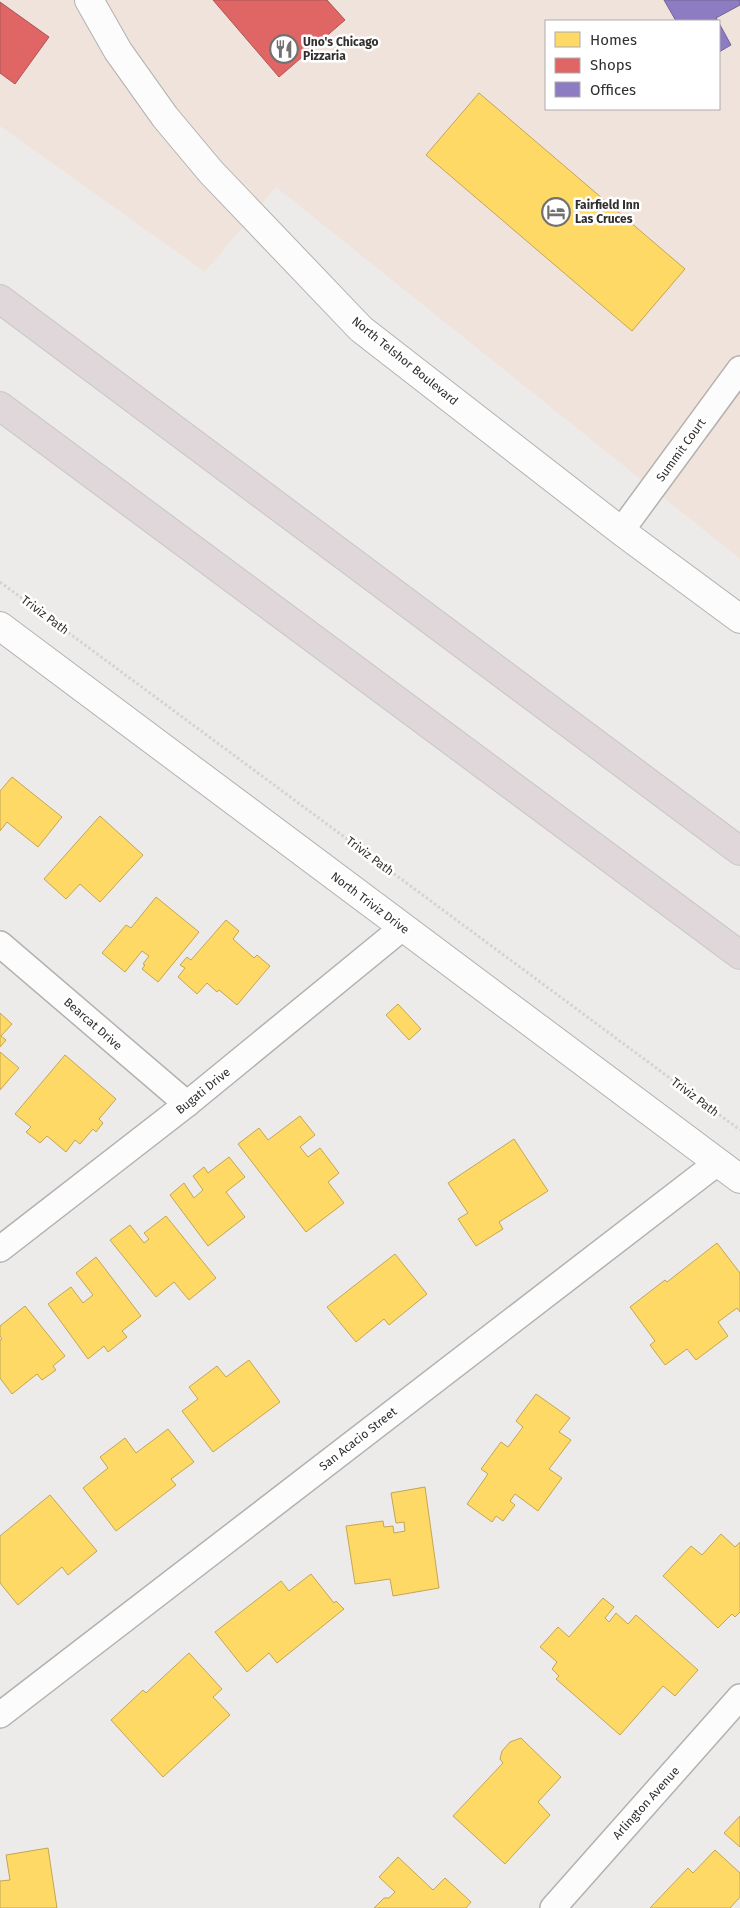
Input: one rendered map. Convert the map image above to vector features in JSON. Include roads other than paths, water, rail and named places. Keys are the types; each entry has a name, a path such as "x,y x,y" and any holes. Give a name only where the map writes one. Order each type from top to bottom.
{"highway":[{"path":"0,299 740,851"},
{"path":"0,406 740,955"}],"street":[{"name":"North Telshor Boulevard","path":"89,0 118,51 165,117 217,178 361,328 622,531 740,619"},
{"name":"Summit Court","path":"622,531 740,369"},
{"name":"North Triviz Drive","path":"0,626 740,1179"},
{"name":"Bugati Drive","path":"0,1249 187,1104 402,928"},
{"name":"Bearcat Drive","path":"0,944 187,1104"},
{"name":"San Acacio Street","path":"0,1715 717,1163"},
{"name":"Arlington Avenue","path":"553,1908 740,1697"}],"place":[{"name":"Uno's Chicago Pizzaria","path":"284,49"},
{"name":"Fairfield Inn Las Cruces","path":"556,212"}]}
